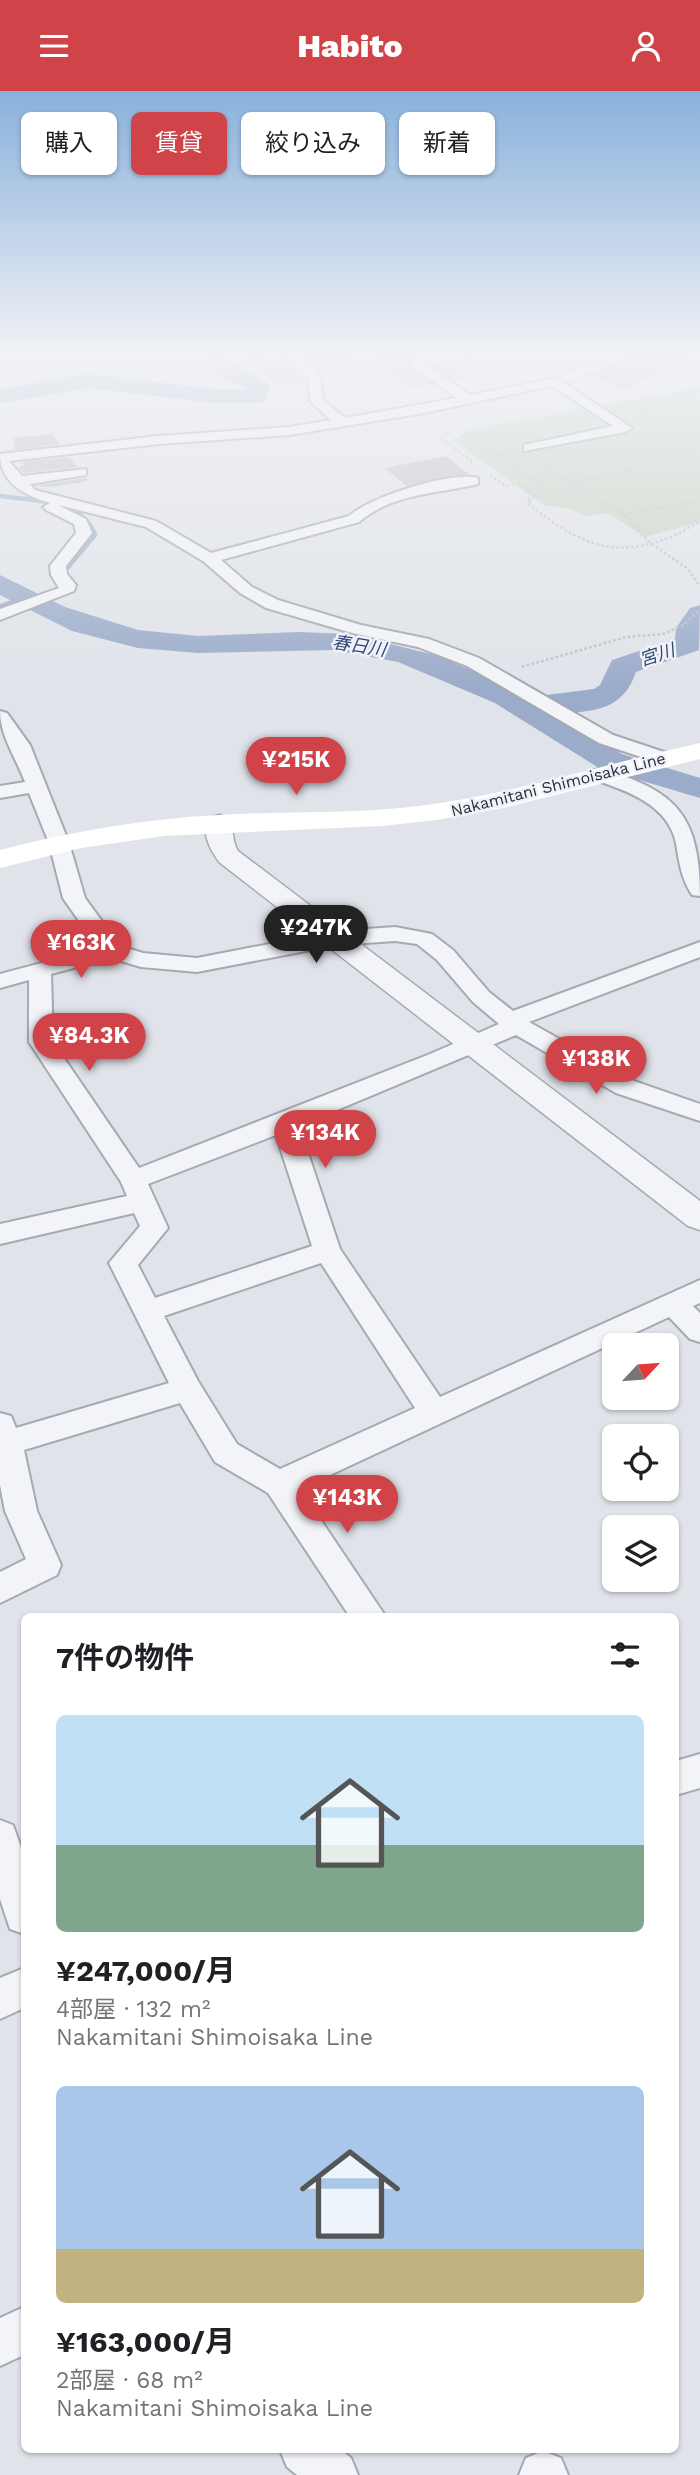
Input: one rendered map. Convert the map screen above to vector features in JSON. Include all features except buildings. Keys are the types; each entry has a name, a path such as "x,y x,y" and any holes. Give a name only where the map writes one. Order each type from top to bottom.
{"main road":[{"name":"Nakamitani Shimoisaka Line","path":"0,859 59,843 125,832 219,823 368,820 437,812 700,751"}],"street":[{"path":"0,615 18,611 66,590 68,585 59,575 58,566 84,533 81,522 44,501 18,481 7,467"},
{"path":"18,481 81,472"},
{"path":"209,558 354,519 363,510 411,493 473,481"},
{"path":"44,501 151,524 209,558 246,590 272,604 358,629 422,643 473,662 606,739 657,760"},
{"path":"0,717 20,745 37,786 59,843 74,898 112,951"},
{"path":"601,774 631,785 656,800 681,827 690,877 700,890"},
{"path":"0,792 37,786"},
{"path":"219,823 221,845 228,856 700,1218"},
{"path":"0,981 112,951 141,960 197,965 337,938 395,935 424,939 446,955 481,997 513,1023 625,1087 700,1113"},
{"path":"0,1234 137,1191 285,1122 439,1060 513,1023 700,949"},
{"path":"40,969 41,1042 137,1191 153,1228 123,1263 147,1311 187,1389 226,1453 279,1484 366,1613"},
{"path":"285,1122 327,1251 434,1413"},
{"path":"147,1311 327,1251"},
{"path":"279,1484 700,1290"},
{"path":"674,1304 700,1331"},
{"path":"0,1588 45,1565 20,1511 4,1434 187,1389"},
{"path":"679,1777 700,1771"},
{"path":"0,1838 21,1905"},
{"path":"0,1999 21,1989"},
{"path":"0,2343 21,2332"},
{"path":"308,2453 334,2475"}],"path":[{"path":"480,467 505,486 517,484 536,497 527,499 532,502 527,503 575,538 596,544 650,543 674,536 689,524 700,522"},
{"path":"517,467 557,497"},
{"path":"547,467 624,515 650,543 687,568 700,586"},
{"path":"568,483 636,469"},
{"path":"526,491 543,487"},
{"path":"624,515 700,500"},
{"path":"499,677 523,667 626,638 642,639 682,626 694,612 700,610"}],"green space":[{"path":"491,467 700,467 700,522 644,537 609,513 585,516 572,509 544,505"}],"waterway":[{"path":"0,496 55,503 79,514 89,523 95,535 68,567"},
{"name":"春日川","path":"0,583 28,600 82,624 138,639 198,644 333,641 388,650 448,670 506,696 599,756 623,766 700,788"},
{"path":"0,607 23,598"},
{"name":"宮川","path":"526,707 583,702 605,696 614,688 623,666 689,644 690,628 700,614"}]}
